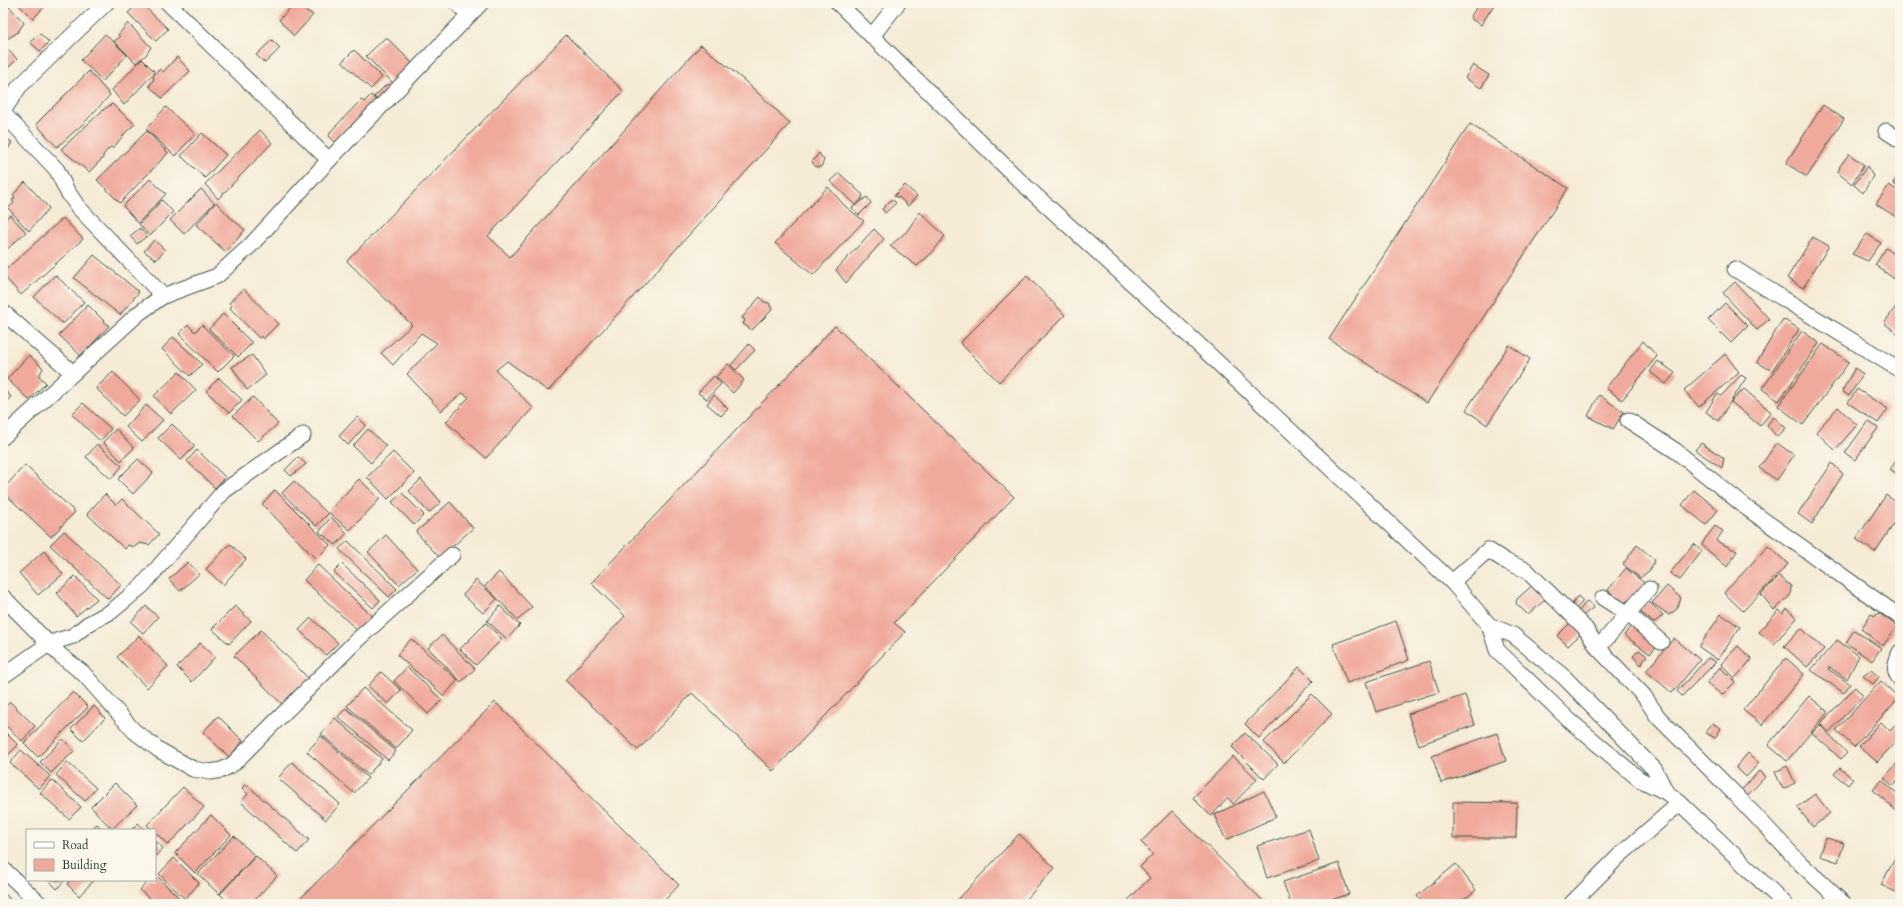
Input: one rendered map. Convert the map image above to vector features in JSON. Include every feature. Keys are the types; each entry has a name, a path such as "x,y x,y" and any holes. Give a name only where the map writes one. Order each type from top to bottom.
{"street":[{"path":"106,3 19,86 3,112 57,170 78,207 163,296"},
{"path":"168,3 329,160"},
{"path":"457,3 469,15"},
{"path":"3,437 139,313 163,296 217,276 250,246 329,160 481,3"},
{"path":"838,3 1022,183 1168,316 1452,582 1489,625 1497,650 1569,720 1639,779 1666,792 1680,803 1785,904"},
{"path":"872,36 898,3"},
{"path":"1886,131 1900,140"},
{"path":"1736,269 1900,370"},
{"path":"3,312 73,373"},
{"path":"1628,420 1676,451 1748,509 1900,617"},
{"path":"3,676 50,643 73,636 88,624 112,611 142,586 224,491 303,435"},
{"path":"1452,582 1488,550 1506,562 1526,570 1585,628 1598,648 1644,696 1658,717 1800,863 1844,904"},
{"path":"3,597 50,643 60,655 83,673 134,731 160,750 193,769 210,772 222,770 233,764 357,640 452,555"},
{"path":"1598,648 1649,589"},
{"path":"1604,598 1627,613 1661,642"},
{"path":"1489,625 1513,635 1564,677 1655,770 1666,792"},
{"path":"1900,652 1894,669 1895,673 1900,679"},
{"path":"1571,904 1620,855 1680,803"},
{"path":"3,869 40,904"}],"building":[{"path":"17,3 40,3 44,7 33,19"},
{"path":"138,3 141,3 168,29 156,41 128,13"},
{"path":"295,3 300,3 302,8 313,15 294,36 279,20"},
{"path":"1479,3 1495,3 1481,25 1470,18"},
{"path":"8,5 24,23 17,33 5,40 3,38 3,9"},
{"path":"128,23 151,47 146,55 136,63 114,41 120,37 118,35"},
{"path":"40,34 49,42 40,51 30,42"},
{"path":"105,34 127,55 103,81 81,60"},
{"path":"566,35 623,91 488,236 510,257 701,45 745,81 790,123 548,391 507,361 496,370 533,408 486,458 446,422 469,397 462,393 441,411 407,374 437,343 421,333 393,365 381,353 412,325 347,261"},
{"path":"386,37 412,63 393,83 366,56"},
{"path":"272,40 280,48 265,63 256,55"},
{"path":"3,45 17,59 5,71 3,69"},
{"path":"354,50 382,77 371,89 342,62"},
{"path":"177,57 190,71 162,98 149,86 154,79 153,76 160,69 163,72"},
{"path":"142,59 155,72 124,105 112,90"},
{"path":"1473,65 1489,75 1481,88 1465,78"},
{"path":"89,71 110,95 84,123 57,147 36,124"},
{"path":"387,84 393,90 380,103 374,97"},
{"path":"371,95 379,103 337,144 329,136 331,131 361,100 364,102"},
{"path":"112,104 135,124 113,148 110,147 103,155 103,158 89,172 61,149 103,110"},
{"path":"1823,105 1844,119 1807,177 1786,163"},
{"path":"166,107 195,134 175,156 146,129"},
{"path":"1470,124 1568,188 1427,403 1329,339"},
{"path":"260,130 272,143 218,199 205,184"},
{"path":"147,131 168,153 120,203 97,180"},
{"path":"202,133 226,155 205,178 181,156"},
{"path":"3,137 12,142 3,158"},
{"path":"819,153 824,160 821,167 816,167 812,162"},
{"path":"1849,154 1864,165 1852,184 1838,173 1840,166"},
{"path":"1867,166 1873,176 1863,193 1854,185"},
{"path":"839,173 863,195 861,200 855,205 830,181"},
{"path":"1900,174 1900,189 1893,183"},
{"path":"150,179 166,194 138,223 123,206"},
{"path":"25,182 49,208 29,231 8,208 14,203 12,200 15,198 13,195"},
{"path":"905,185 917,196 908,206 900,198 894,196"},
{"path":"1889,185 1900,192 1899,219 1876,204"},
{"path":"828,187 845,206 864,221 813,275 775,243"},
{"path":"201,189 214,203 184,234 170,220"},
{"path":"867,197 871,203 859,215 852,208"},
{"path":"892,199 896,203 885,213 882,209"},
{"path":"162,200 173,212 150,236 139,224"},
{"path":"216,202 245,230 226,252 196,225"},
{"path":"920,212 945,236 932,253 917,266 890,246 907,231"},
{"path":"10,215 26,232 3,253 3,233 6,230 3,227 3,221"},
{"path":"63,218 83,239 21,295 3,275 3,272"},
{"path":"140,228 147,236 137,244 130,236"},
{"path":"874,229 884,239 846,283 836,270"},
{"path":"1867,234 1881,243 1868,261 1852,254"},
{"path":"1813,237 1829,246 1803,288 1787,278"},
{"path":"154,240 165,250 156,260 144,251"},
{"path":"1886,248 1900,258 1900,283 1875,265"},
{"path":"94,255 139,292 120,315 74,278"},
{"path":"55,275 84,302 63,324 34,297"},
{"path":"1027,276 1065,315 999,382 960,343"},
{"path":"1735,282 1769,319 1757,330 1723,293"},
{"path":"244,289 278,324 263,339 261,336 259,338 230,308 232,306 229,303"},
{"path":"760,297 764,302 769,303 772,310 752,330 743,324 745,320 742,318"},
{"path":"1900,301 1900,330 1898,334 1884,323"},
{"path":"1725,303 1748,326 1731,343 1708,320"},
{"path":"88,305 109,326 81,356 59,335"},
{"path":"223,314 252,343 238,357 209,329"},
{"path":"1783,319 1799,329 1772,371 1757,362"},
{"path":"188,325 195,332 202,325 234,356 218,372 179,334"},
{"path":"835,326 1014,497 894,623 905,632 773,771 692,693 638,750 565,680 625,616 591,583"},
{"path":"1802,331 1819,343 1779,401 1762,389"},
{"path":"173,337 202,364 190,376 162,349"},
{"path":"1643,341 1657,356 1622,400 1606,388"},
{"path":"749,344 755,350 736,370 731,365"},
{"path":"1823,344 1849,362 1803,425 1778,406"},
{"path":"1509,345 1530,359 1487,425 1466,410"},
{"path":"1725,354 1739,372 1699,407 1684,390"},
{"path":"29,355 43,368 39,376 46,383 29,400 7,379"},
{"path":"252,355 266,375 247,390 232,367"},
{"path":"1658,361 1675,373 1666,384 1650,372"},
{"path":"728,364 744,380 733,393 716,377"},
{"path":"1855,368 1863,374 1849,396 1842,391"},
{"path":"113,372 140,400 123,416 96,388"},
{"path":"179,372 196,390 171,414 154,396"},
{"path":"1741,375 1746,378 1718,421 1706,412 1717,394 1721,396"},
{"path":"714,376 721,384 707,399 698,393"},
{"path":"219,378 242,400 229,413 206,391"},
{"path":"3,388 11,397 3,404"},
{"path":"1744,389 1771,412 1760,426 1731,402"},
{"path":"1857,389 1888,409 1878,423 1848,403"},
{"path":"714,395 728,409 721,416 707,404"},
{"path":"1599,395 1624,412 1613,429 1588,416"},
{"path":"253,397 278,424 258,441 233,416"},
{"path":"83,403 111,429 100,441 72,414"},
{"path":"146,405 163,420 142,442 126,427"},
{"path":"1838,407 1857,425 1835,450 1816,432"},
{"path":"357,417 366,425 348,445 339,436"},
{"path":"1774,417 1786,428 1777,437 1767,425"},
{"path":"1868,421 1878,428 1855,460 1845,453"},
{"path":"172,424 195,446 181,460 158,438"},
{"path":"116,429 134,448 121,461 103,442"},
{"path":"368,429 386,446 371,463 353,446"},
{"path":"1701,443 1724,458 1722,468 1695,450"},
{"path":"1777,443 1794,455 1777,480 1759,468"},
{"path":"97,444 122,466 111,479 86,457"},
{"path":"197,450 225,477 215,488 187,461"},
{"path":"393,452 414,473 388,499 367,477"},
{"path":"1900,456 1900,469 1897,474 1890,469"},
{"path":"298,457 306,464 291,476 285,470"},
{"path":"138,459 153,473 133,494 118,479"},
{"path":"1832,463 1843,474 1812,524 1798,514"},
{"path":"25,465 75,512 51,537 3,492 3,489"},
{"path":"359,479 380,499 350,530 328,512"},
{"path":"421,479 441,502 429,513 409,491"},
{"path":"294,481 328,514 316,526 282,493"},
{"path":"275,490 330,545 316,559 262,504"},
{"path":"1694,490 1718,510 1706,525 1682,505"},
{"path":"402,493 424,515 414,525 392,502"},
{"path":"105,494 116,505 122,499 159,534 149,545 140,543 134,547 128,545 125,549 87,514"},
{"path":"1886,495 1900,505 1900,515 1875,552 1856,539"},
{"path":"450,502 473,528 440,558 416,532"},
{"path":"331,517 347,533 336,545 319,532"},
{"path":"1715,526 1723,531 1716,541 1737,551 1727,567 1702,545"},
{"path":"64,531 121,585 108,599 50,545"},
{"path":"386,535 417,569 399,585 368,552"},
{"path":"348,541 397,589 389,597 339,549"},
{"path":"230,544 246,559 223,585 206,569"},
{"path":"1694,544 1702,551 1680,580 1670,573"},
{"path":"1637,545 1655,560 1650,570 1640,578 1623,564"},
{"path":"1768,546 1788,564 1743,611 1724,593"},
{"path":"44,551 63,574 38,595 19,573"},
{"path":"188,562 199,574 180,591 169,579"},
{"path":"342,564 380,600 373,608 334,572"},
{"path":"318,565 372,616 358,631 304,580"},
{"path":"1626,568 1644,583 1637,594 1623,604 1608,590"},
{"path":"499,572 532,607 518,620 485,586"},
{"path":"75,576 97,599 76,616 57,593"},
{"path":"1779,576 1791,586 1790,596 1774,610 1761,594"},
{"path":"476,580 497,599 483,613 463,595"},
{"path":"1535,583 1547,598 1528,615 1516,603 1517,599"},
{"path":"1667,586 1681,598 1677,609 1669,615 1652,603"},
{"path":"1578,596 1583,601 1574,611 1570,607"},
{"path":"1587,601 1594,607 1582,616 1578,612"},
{"path":"1648,601 1663,615 1654,623 1639,611"},
{"path":"146,606 158,617 143,633 131,622"},
{"path":"235,606 251,621 229,644 212,629"},
{"path":"500,606 520,625 507,639 487,621"},
{"path":"1787,609 1797,618 1774,644 1759,632 1779,610 1783,614"},
{"path":"1879,613 1897,626 1883,646 1861,629 1871,614 1875,616"},
{"path":"1721,614 1740,627 1718,660 1699,647"},
{"path":"311,618 338,643 326,655 299,630"},
{"path":"1574,619 1585,630 1568,646 1557,636"},
{"path":"1396,621 1409,660 1347,683 1333,644"},
{"path":"486,623 502,639 476,665 460,649"},
{"path":"1635,623 1659,644 1650,654 1624,635"},
{"path":"1801,628 1824,649 1807,667 1784,646"},
{"path":"261,630 309,679 283,705 234,656"},
{"path":"1854,630 1881,648 1872,661 1846,643"},
{"path":"442,635 475,669 461,682 428,648"},
{"path":"139,636 168,666 147,688 117,657"},
{"path":"1674,638 1700,660 1672,693 1646,671"},
{"path":"411,639 458,680 444,696 397,655"},
{"path":"1837,640 1859,656 1847,679 1829,667 1828,669 1850,684 1844,693 1811,670"},
{"path":"200,643 215,657 192,682 177,667"},
{"path":"1738,646 1752,659 1735,678 1721,664"},
{"path":"1639,650 1647,656 1641,665 1633,656"},
{"path":"1708,658 1716,662 1682,696 1677,691"},
{"path":"1786,658 1804,674 1762,725 1743,710"},
{"path":"1429,661 1439,692 1376,712 1366,682"},
{"path":"407,667 442,700 428,714 394,681"},
{"path":"1299,667 1313,681 1259,738 1245,724"},
{"path":"1720,667 1735,682 1722,695 1707,683"},
{"path":"1871,670 1879,677 1873,684 1863,676"},
{"path":"381,672 401,690 388,704 368,686"},
{"path":"1881,681 1899,698 1854,747 1836,730"},
{"path":"1855,687 1863,696 1829,732 1820,724"},
{"path":"363,688 412,730 396,749 347,706"},
{"path":"73,692 88,707 38,757 24,743"},
{"path":"1312,694 1332,714 1284,763 1264,742"},
{"path":"1465,695 1475,725 1419,745 1408,714"},
{"path":"1809,696 1828,712 1787,761 1768,745"},
{"path":"10,702 35,726 22,741 3,723 3,709"},
{"path":"495,702 679,885 661,904 295,904"},
{"path":"94,706 105,718 83,741 71,729"},
{"path":"346,708 396,751 388,760 338,717"},
{"path":"218,716 243,741 229,757 203,732"},
{"path":"335,718 382,759 368,775 321,734"},
{"path":"1900,720 1900,737 1877,762 1859,746 1881,722 1890,731"},
{"path":"1712,723 1721,728 1715,738 1706,733"},
{"path":"1820,725 1847,753 1841,759 1812,733"},
{"path":"3,730 18,745 3,760"},
{"path":"1245,733 1278,764 1264,779 1232,747"},
{"path":"1497,733 1506,761 1441,783 1432,756"},
{"path":"321,736 368,778 354,793 307,752"},
{"path":"63,739 74,751 51,773 40,762"},
{"path":"21,750 50,776 39,789 10,763"},
{"path":"1748,753 1759,763 1746,777 1736,767"},
{"path":"1233,756 1257,779 1233,804 1228,798 1211,816 1193,798"},
{"path":"1900,760 1900,777 1893,786 1884,778"},
{"path":"67,762 96,788 85,801 56,775"},
{"path":"292,762 340,804 326,820 278,778"},
{"path":"1787,766 1795,783 1783,789 1775,772"},
{"path":"1840,768 1853,779 1848,785 1834,774"},
{"path":"1759,771 1765,777 1744,799 1738,794"},
{"path":"52,780 81,807 69,819 40,793"},
{"path":"1882,780 1900,796 1900,814 1873,790"},
{"path":"115,783 137,805 112,829 91,807"},
{"path":"246,784 309,840 297,853 241,802 248,794 242,788"},
{"path":"183,787 204,807 168,845 156,833 156,829 152,829 147,825"},
{"path":"1264,791 1276,817 1226,840 1214,815"},
{"path":"1815,794 1830,813 1813,827 1797,807"},
{"path":"1453,802 1517,803 1516,838 1453,838"},
{"path":"1172,811 1266,904 1124,904 1150,878 1140,867 1153,854 1141,842"},
{"path":"211,815 231,835 195,873 175,853"},
{"path":"138,823 143,829 132,829"},
{"path":"97,824 102,829 91,829"},
{"path":"1309,829 1319,861 1267,878 1257,846"},
{"path":"1019,834 1055,868 1022,904 954,904"},
{"path":"234,836 255,856 219,894 198,874"},
{"path":"1826,838 1844,843 1838,862 1820,856"},
{"path":"156,841 163,848 156,856"},
{"path":"1900,848 1900,894 1881,885"},
{"path":"256,856 277,876 251,904 230,904 220,894"},
{"path":"174,858 199,883 185,899 159,874"},
{"path":"1339,863 1349,894 1319,904 1291,904 1283,882"},
{"path":"1456,864 1476,890 1458,904 1424,904 1417,896"},
{"path":"156,875 180,899 176,904 155,904 140,890 148,881 156,881"},
{"path":"50,881 64,881 57,889"},
{"path":"70,881 93,881 79,896 67,884"},
{"path":"3,892 15,904 3,904"}]}
